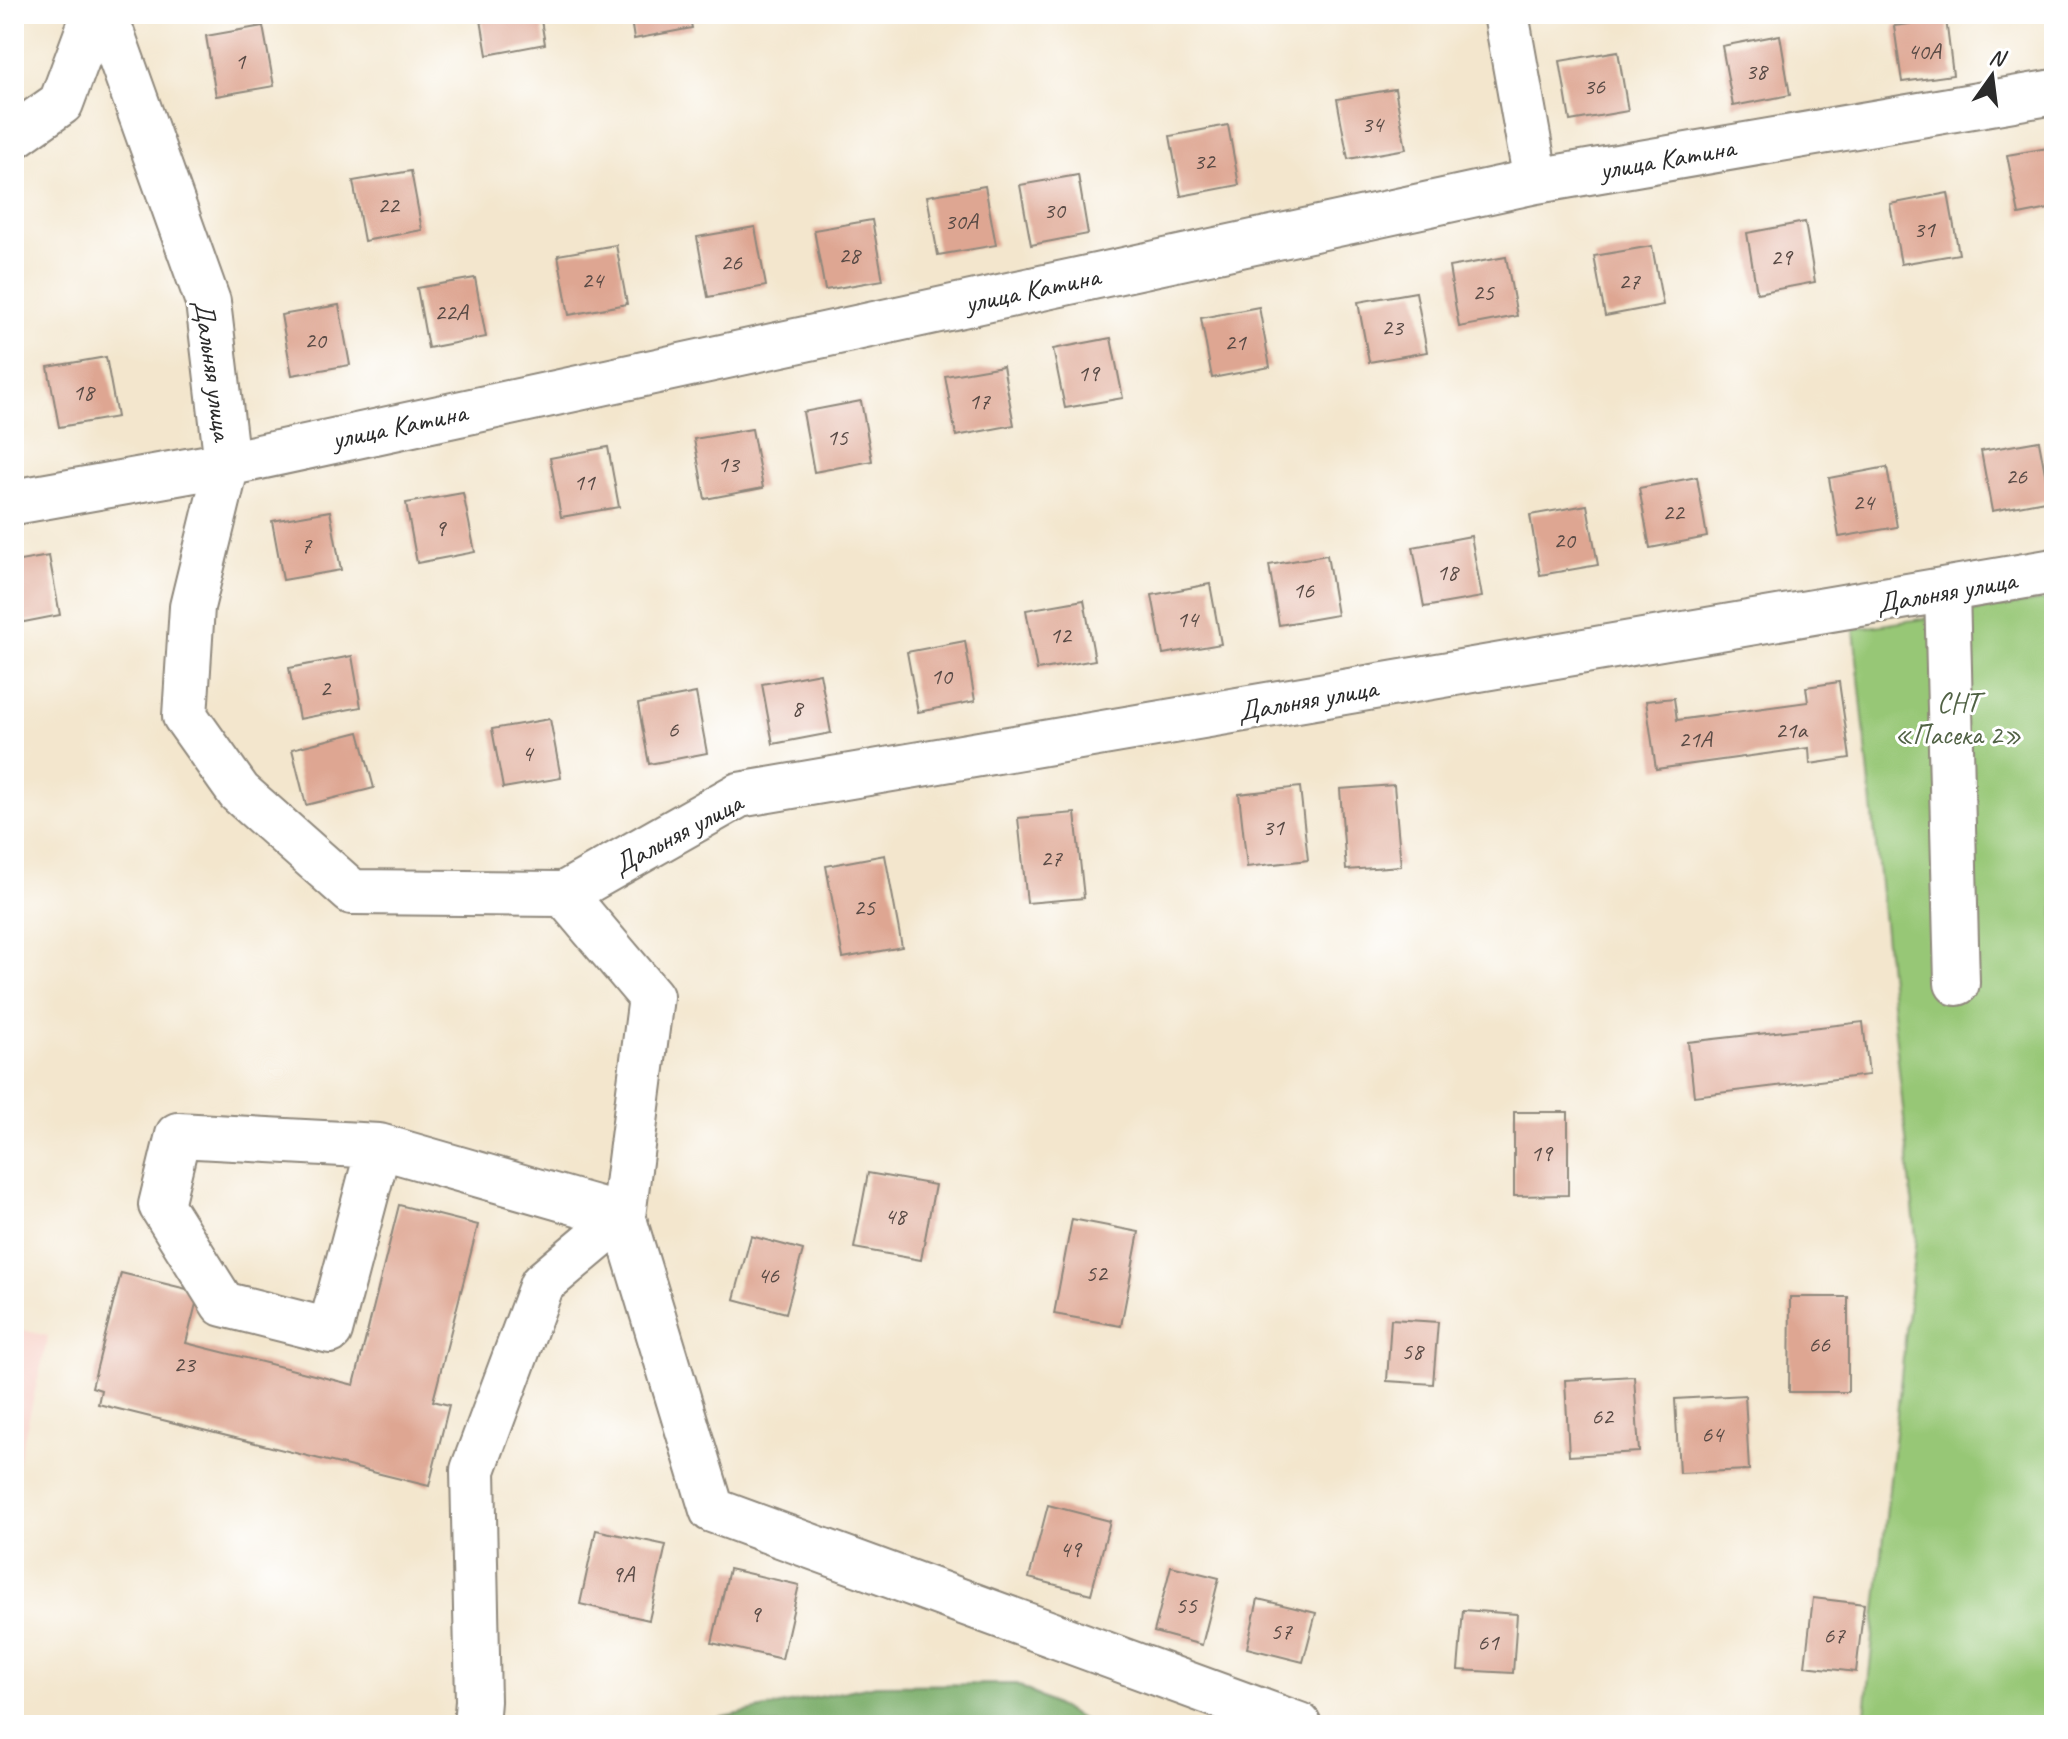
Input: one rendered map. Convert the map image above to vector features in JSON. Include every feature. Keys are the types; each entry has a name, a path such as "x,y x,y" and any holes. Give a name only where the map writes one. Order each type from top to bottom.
{"street":[{"path":"14,136 61,103 94,14"},
{"name":"Дальняя улица","path":"105,14 208,302 227,464 192,607 185,716 239,792 352,892 564,894 739,795 2054,571"},
{"path":"1506,14 1536,181"},
{"name":"улица Катина","path":"14,502 227,464 1536,181 2054,92"},
{"path":"1947,591 1957,983"},
{"path":"564,894 651,997 623,1216 712,1510 1299,1725"},
{"path":"379,1146 330,1331 223,1304 161,1205 178,1135 379,1146 623,1216"},
{"path":"476,1725 473,1470 542,1284 623,1216"}],"shaded area":[{"path":"14,1328 48,1336 14,1481"}],"green space":[{"name":"СНТ «Пасека 2»","path":"2054,599 2054,1725 1864,1722 1916,1237 1854,629"},
{"path":"1016,1684 1092,1725 708,1725 719,1718 875,1685"}],"building":[{"path":"480,14 540,14 545,44 487,55"},
{"path":"630,14 689,14 692,28 634,39"},
{"path":"1946,19 1953,75 1902,82 1894,26"},
{"path":"263,26 274,86 216,96 206,36"},
{"path":"1780,35 1790,95 1733,106 1722,46"},
{"path":"1618,51 1628,111 1570,121 1560,61"},
{"path":"1395,89 1406,149 1348,159 1337,99"},
{"path":"1228,125 1239,185 1181,196 1170,136"},
{"path":"2054,147 2054,208 2019,215 2007,155"},
{"path":"411,171 422,230 364,241 353,181"},
{"path":"1078,175 1088,234 1031,245 1020,185"},
{"path":"985,186 996,245 938,255 927,196"},
{"path":"1948,193 1959,254 1901,264 1890,204"},
{"path":"872,220 883,280 825,290 814,230"},
{"path":"1805,222 1815,282 1757,293 1747,233"},
{"path":"755,227 766,286 708,297 697,237"},
{"path":"616,245 627,304 569,315 558,255"},
{"path":"1652,246 1663,305 1605,316 1594,256"},
{"path":"1506,257 1517,316 1459,327 1449,267"},
{"path":"475,278 486,337 428,348 417,288"},
{"path":"1416,292 1427,352 1369,362 1358,302"},
{"path":"339,305 350,365 292,375 281,315"},
{"path":"1259,307 1270,367 1212,378 1201,318"},
{"path":"1111,338 1123,398 1065,408 1053,349"},
{"path":"106,357 117,417 59,427 48,367"},
{"path":"1003,366 1014,425 956,436 945,376"},
{"path":"861,401 872,461 814,472 803,412"},
{"path":"752,429 763,488 705,499 694,439"},
{"path":"2039,441 2050,500 1992,511 1981,451"},
{"path":"608,447 619,507 561,517 550,458"},
{"path":"1887,467 1897,527 1839,537 1829,478"},
{"path":"1697,477 1707,537 1650,548 1639,488"},
{"path":"463,493 475,552 417,563 406,503"},
{"path":"1587,505 1598,565 1540,575 1530,515"},
{"path":"330,511 341,570 283,580 272,521"},
{"path":"1471,536 1482,597 1424,607 1413,547"},
{"path":"1327,555 1337,615 1279,625 1269,565"},
{"path":"49,556 60,615 14,624 14,562"},
{"path":"1210,584 1221,644 1163,654 1152,595"},
{"path":"1084,600 1095,660 1037,670 1026,610"},
{"path":"965,641 975,701 918,712 907,652"},
{"path":"352,656 361,707 299,719 289,668"},
{"path":"820,673 831,733 773,744 762,684"},
{"path":"1839,682 1850,758 1810,764 1809,748 1656,769 1646,701 1674,698 1677,720 1808,702 1806,687"},
{"path":"696,693 707,753 649,764 638,704"},
{"path":"550,719 561,778 503,788 492,729"},
{"path":"359,732 374,788 306,805 292,749"},
{"path":"1394,785 1401,866 1346,870 1340,789"},
{"path":"1300,787 1308,860 1247,867 1239,794"},
{"path":"1075,813 1084,898 1027,903 1018,818"},
{"path":"885,855 902,947 843,958 826,866"},
{"path":"1863,1022 1869,1075 1694,1096 1688,1042"},
{"path":"1514,1112 1568,1112 1568,1195 1514,1196"},
{"path":"868,1173 935,1185 921,1260 854,1248"},
{"path":"399,1205 478,1225 433,1401 449,1405 429,1486 98,1404 101,1390 92,1387 121,1273 199,1292 186,1343 354,1385"},
{"path":"1072,1219 1139,1232 1121,1326 1054,1314"},
{"path":"751,1236 803,1250 786,1313 734,1299"},
{"path":"1790,1297 1848,1297 1848,1392 1789,1392"},
{"path":"1391,1319 1438,1322 1433,1384 1387,1381"},
{"path":"1634,1376 1639,1452 1569,1456 1565,1380"},
{"path":"1745,1395 1749,1470 1679,1473 1675,1399"},
{"path":"1048,1505 1110,1521 1091,1594 1029,1578"},
{"path":"596,1530 666,1545 649,1620 580,1604"},
{"path":"1171,1566 1219,1578 1202,1645 1154,1632"},
{"path":"729,1569 799,1585 782,1659 712,1643"},
{"path":"1813,1598 1864,1604 1856,1672 1805,1666"},
{"path":"1258,1599 1316,1613 1303,1662 1247,1648"},
{"path":"1463,1610 1517,1614 1513,1673 1458,1670"}]}
